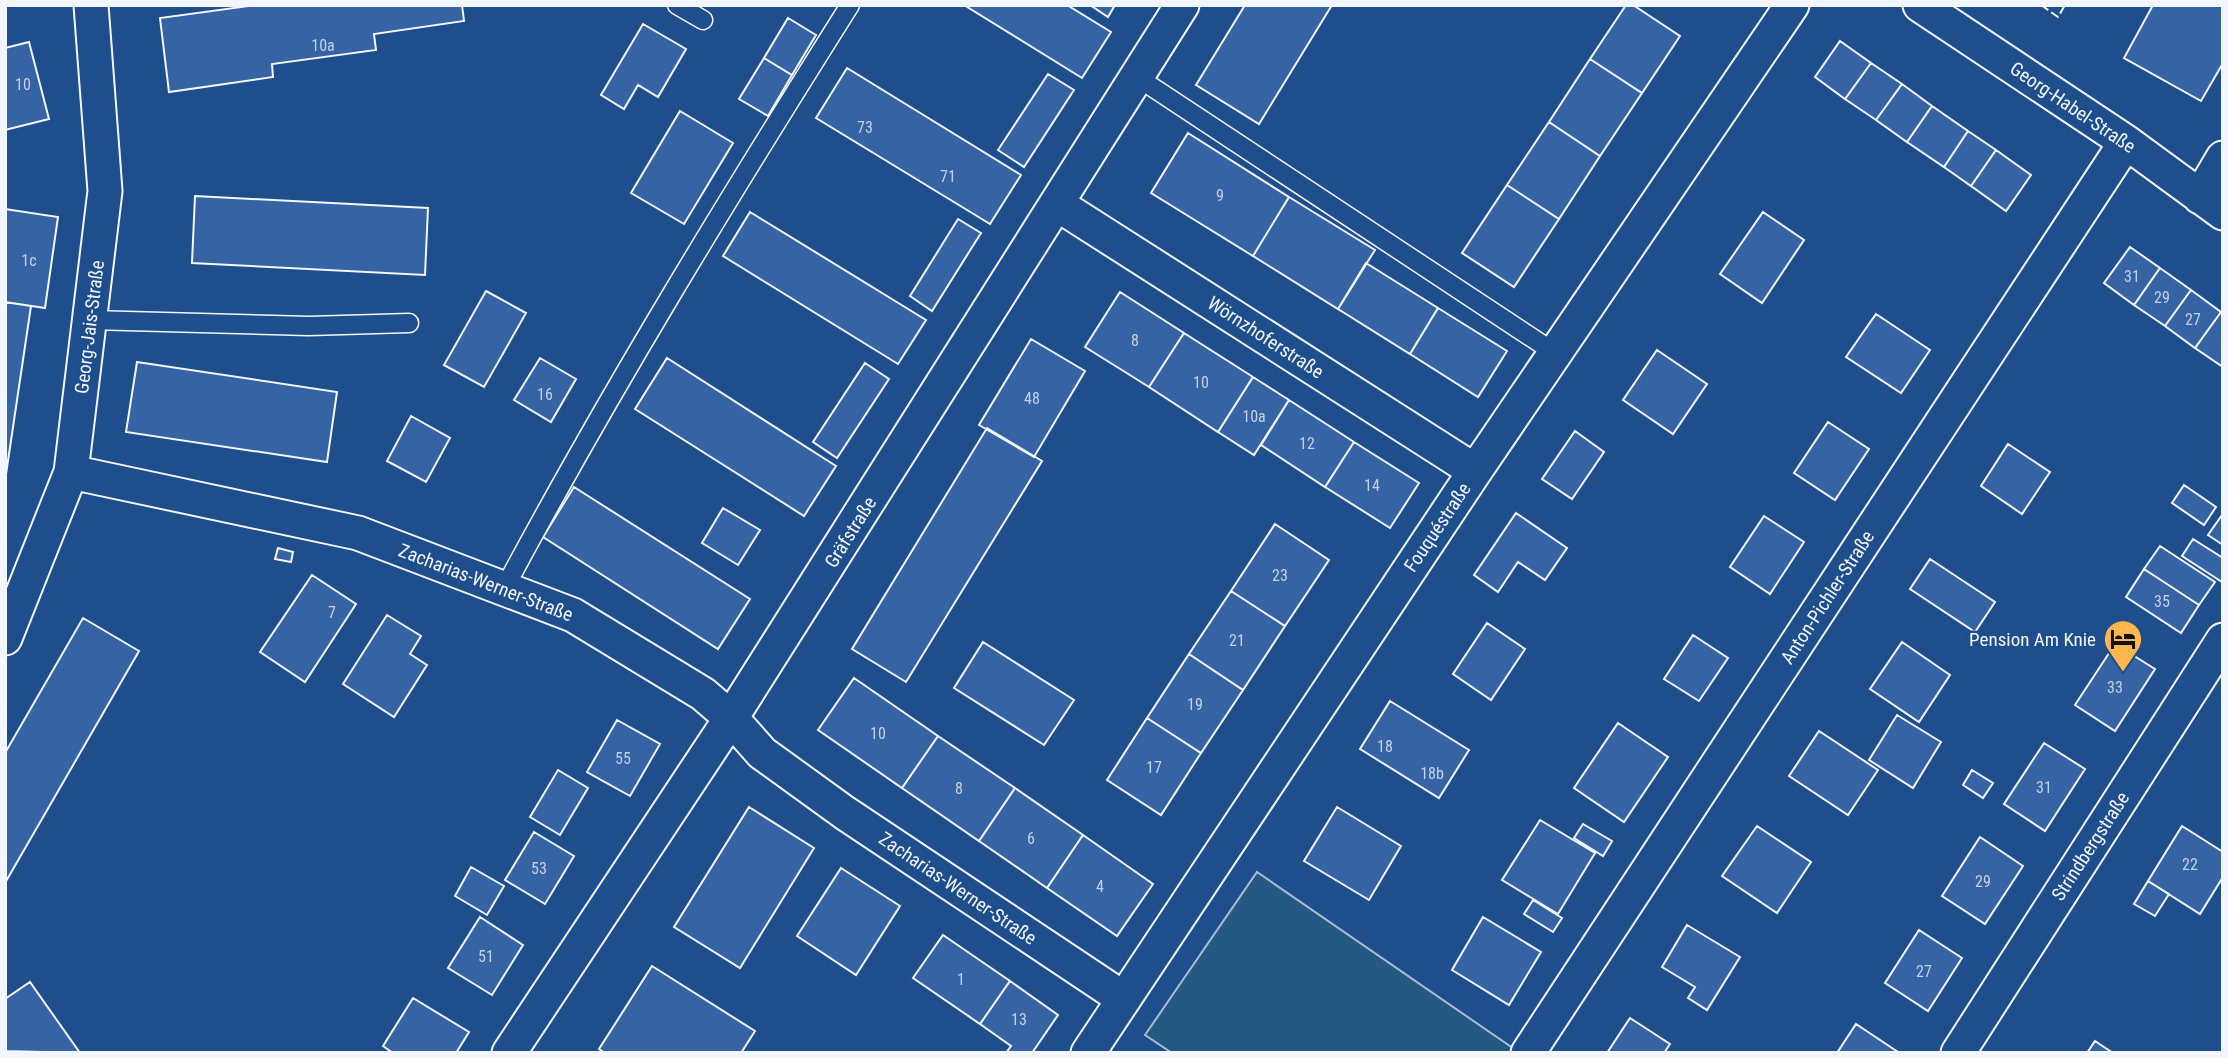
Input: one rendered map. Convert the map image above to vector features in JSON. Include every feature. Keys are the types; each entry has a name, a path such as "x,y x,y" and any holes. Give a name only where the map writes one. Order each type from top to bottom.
{"street":[{"name":"Georg-Jais-Straße","path":"5,638 71,472 105,191 91,5"},
{"name":"Gräfstraße","path":"509,1053 731,718 1182,5"},
{"name":"Fouquéstraße","path":"1088,1053 1475,471 1792,5"},
{"name":"Georg-Habel-Straße","path":"1920,5 2126,142 2211,205"},
{"name":"Anton-Pichler-Straße","path":"1528,1053 2126,142"},
{"path":"2211,205 2223,158"},
{"name":"Wörnzhoferstraße","path":"1057,204 1475,471"},
{"name":"Zacharias-Werner-Straße","path":"71,472 358,533 573,615 703,694 731,718 761,752 845,813 1124,999"},
{"name":"Strindbergstraße","path":"1958,1053 2223,640"}],"lane":[{"path":"677,5 703,20"},
{"path":"504,589 613,392 725,204 850,5"},
{"path":"1137,77 1555,354"},
{"path":"90,320 309,326 409,323"}],"shaded area":[{"path":"1257,872 1520,1053 1172,1053 1145,1035"}],"building":[{"path":"256,5 462,5 464,21 374,34 376,50 272,64 273,77 169,92 160,18"},
{"path":"964,5 1067,5 1111,32 1082,78"},
{"path":"1090,5 1115,5 1108,17"},
{"path":"1245,5 1332,5 1259,124 1196,85"},
{"path":"1626,5 1633,5 1680,36 1642,93 1590,59"},
{"path":"2153,5 2223,5 2223,63 2201,101 2124,58"},
{"path":"788,18 816,35 792,75 764,58"},
{"path":"643,24 686,49 658,97 638,85 624,109 601,95"},
{"path":"1840,41 1871,63 1845,99 1815,77"},
{"path":"29,42 49,119 5,130 5,48"},
{"path":"764,58 792,75 768,116 739,99"},
{"path":"1590,59 1642,93 1600,156 1549,122"},
{"path":"1871,63 1902,84 1876,120 1845,99"},
{"path":"847,68 1021,175 990,224 816,118"},
{"path":"1048,74 1074,90 1024,167 998,150"},
{"path":"1902,84 1932,106 1907,142 1876,120"},
{"path":"1932,106 1968,131 1944,167 1907,142"},
{"path":"680,111 733,143 684,224 631,193"},
{"path":"1549,122 1600,156 1559,219 1507,185"},
{"path":"1968,131 1996,150 1971,186 1944,167"},
{"path":"1188,133 1289,197 1253,256 1151,193"},
{"path":"1996,150 2031,175 2006,211 1971,186"},
{"path":"1507,185 1559,219 1514,287 1462,253"},
{"path":"195,196 428,208 425,275 192,263"},
{"path":"1289,197 1375,250 1338,309 1253,256"},
{"path":"5,209 58,217 45,308 5,302"},
{"path":"750,212 926,320 898,364 723,256"},
{"path":"1763,212 1804,240 1762,303 1720,274"},
{"path":"958,219 981,233 932,311 910,296"},
{"path":"2130,247 2160,268 2134,305 2104,283"},
{"path":"1366,263 1438,308 1410,354 1338,309"},
{"path":"2160,268 2191,290 2165,326 2134,305"},
{"path":"2191,290 2221,312 2195,348 2165,326"},
{"path":"486,291 526,313 484,387 444,365"},
{"path":"1120,292 1184,333 1149,387 1085,347"},
{"path":"5,302 31,306 5,481"},
{"path":"1438,308 1507,351 1478,397 1410,354"},
{"path":"2221,312 2223,313 2223,367 2195,348"},
{"path":"1876,314 1930,350 1901,393 1846,357"},
{"path":"1184,333 1253,377 1218,432 1149,387"},
{"path":"1031,339 1085,371 1034,457 979,425"},
{"path":"1657,350 1707,384 1673,434 1623,400"},
{"path":"540,358 576,379 551,422 514,400"},
{"path":"667,358 836,466 804,516 635,409"},
{"path":"137,362 337,392 327,462 126,432"},
{"path":"865,363 889,379 837,458 813,442"},
{"path":"1253,377 1289,400 1254,455 1218,432"},
{"path":"1289,400 1354,442 1325,487 1261,445"},
{"path":"411,416 450,438 426,482 387,461"},
{"path":"1828,422 1869,449 1835,500 1794,473"},
{"path":"987,428 1042,461 906,682 852,649"},
{"path":"1575,431 1604,452 1572,499 1542,479"},
{"path":"1354,442 1419,483 1390,528 1325,487"},
{"path":"2008,444 2050,472 2022,514 1981,486"},
{"path":"2184,485 2216,507 2204,525 2172,503"},
{"path":"574,487 750,599 718,649 543,537"},
{"path":"723,508 760,530 738,565 702,543"},
{"path":"1516,513 1567,548 1545,580 1518,562 1498,592 1474,575"},
{"path":"2223,515 2223,545 2208,535"},
{"path":"1764,516 1804,542 1770,594 1730,567"},
{"path":"1275,524 1329,560 1285,626 1231,591"},
{"path":"2193,539 2223,558 2222,582 2182,556"},
{"path":"2160,546 2215,582 2199,605 2144,569"},
{"path":"278,548 293,552 291,562 275,559"},
{"path":"1930,559 1995,602 1975,632 1910,589"},
{"path":"2144,569 2199,605 2181,633 2126,597"},
{"path":"312,575 356,604 305,682 260,652"},
{"path":"1231,591 1285,626 1243,690 1189,654"},
{"path":"387,615 421,636 410,654 427,665 394,717 343,684"},
{"path":"83,618 139,651 5,883 5,753"},
{"path":"1487,623 1525,649 1491,700 1453,674"},
{"path":"1693,635 1728,658 1699,701 1664,679"},
{"path":"983,642 1074,700 1044,745 954,688"},
{"path":"1902,642 1950,675 1919,722 1870,689"},
{"path":"2115,644 2155,669 2115,731 2075,705"},
{"path":"1189,654 1243,690 1201,753 1147,718"},
{"path":"854,678 938,736 902,788 818,730"},
{"path":"1390,701 1469,750 1439,798 1360,749"},
{"path":"1897,715 1941,742 1913,788 1869,760"},
{"path":"1147,718 1201,753 1161,815 1107,780"},
{"path":"617,720 660,744 630,796 587,772"},
{"path":"1618,723 1668,757 1624,822 1574,788"},
{"path":"1819,731 1878,770 1848,815 1789,776"},
{"path":"938,736 1015,788 979,841 902,788"},
{"path":"2044,743 2085,769 2045,831 2004,804"},
{"path":"558,770 588,788 560,835 530,817"},
{"path":"1972,770 1993,783 1983,798 1963,785"},
{"path":"1015,788 1083,835 1047,888 979,841"},
{"path":"749,807 814,848 740,968 674,927"},
{"path":"1337,807 1401,846 1369,900 1304,861"},
{"path":"1540,820 1595,853 1558,914 1502,880"},
{"path":"1583,824 1612,841 1603,856 1574,838"},
{"path":"1757,826 1811,862 1777,913 1722,876"},
{"path":"2182,826 2223,852 2223,877 2200,914 2148,881"},
{"path":"534,832 574,856 545,904 505,880"},
{"path":"1083,835 1153,884 1117,936 1047,888"},
{"path":"1980,837 2023,866 1985,924 1942,896"},
{"path":"471,867 504,886 487,915 455,896"},
{"path":"841,868 900,906 856,975 797,936"},
{"path":"2148,881 2169,894 2155,916 2134,904"},
{"path":"1533,900 1562,918 1553,932 1524,914"},
{"path":"480,917 523,945 492,995 448,968"},
{"path":"1483,917 1541,952 1509,1005 1452,970"},
{"path":"1687,925 1740,957 1707,1010 1688,998 1695,987 1662,967"},
{"path":"1919,930 1962,958 1928,1011 1885,983"},
{"path":"943,935 1010,981 980,1024 913,978"},
{"path":"652,966 755,1031 741,1053 605,1053 599,1049"},
{"path":"1010,981 1058,1015 1032,1053 1006,1053 1011,1046 980,1024"},
{"path":"30,982 80,1053 5,1051 5,999"},
{"path":"413,998 469,1032 456,1053 393,1053 383,1046"},
{"path":"1630,1018 1670,1044 1664,1053 1607,1053"},
{"path":"1856,1024 1898,1052 1898,1053 1837,1053"},
{"path":"2095,1041 2113,1053 2087,1053"}],"fence":[{"path":"2041,5 2058,17 2065,5"}],"place":[{"name":"Pension Am Knie","path":"2123,673"}]}
